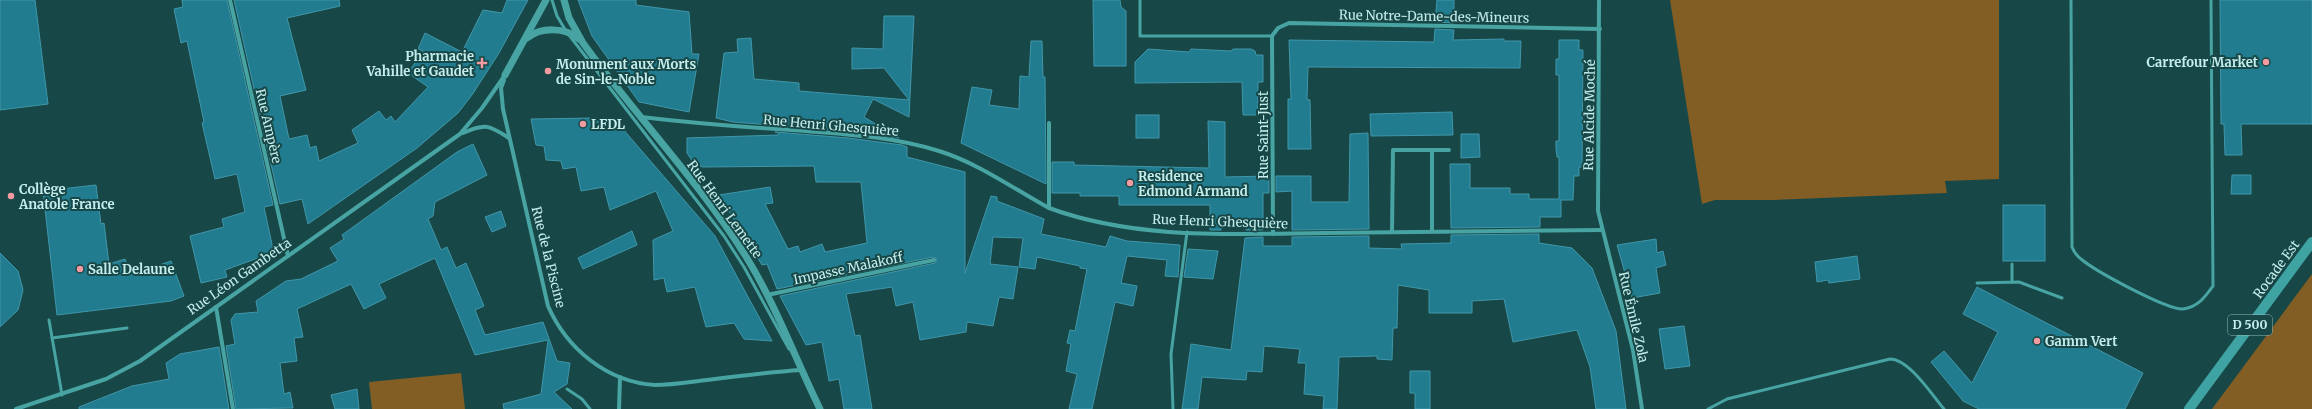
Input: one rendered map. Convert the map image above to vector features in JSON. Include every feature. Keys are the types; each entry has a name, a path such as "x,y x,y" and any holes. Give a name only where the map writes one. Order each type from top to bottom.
{"main road":[{"name":"Rocade Est","path":"2189,409 2312,242"}],"street":[{"name":"Rue Ampère","path":"230,0 288,256"},
{"name":"Rue Léon Gambetta","path":"460,134 482,108 505,76 546,0"},
{"path":"564,0 569,18 583,43"},
{"name":"Rue Alcide Moché","path":"1600,0 1598,199 1602,230"},
{"name":"Rue Notre-Dame-des-Mineurs","path":"1272,36 1278,28 1289,23 1600,29"},
{"path":"525,39 542,31 566,32 583,43"},
{"name":"Rue Saint-Just","path":"1272,36 1273,234"},
{"name":"Rue Henri Lemette","path":"583,43 719,217 745,255 767,295 820,409"},
{"name":"Rue de la Piscine","path":"505,76 501,88 501,97 509,139 548,306 553,317 578,351 597,365 620,377 643,383 668,384 801,370"},
{"name":"Rue Henri Ghesquière","path":"640,117 705,124 857,135 902,141 938,150 961,160 1049,208 1079,218 1108,224 1187,232 1273,234 1602,230"},
{"path":"1049,123 1049,208"},
{"name":"Rue Léon Gambetta","path":"16,409 106,379 128,368 460,134 480,126 486,126 494,128 509,139"},
{"path":"1392,232 1393,150 1449,150"},
{"path":"1432,150 1432,231"},
{"name":"Rue Émile Zola","path":"1602,230 1633,350 1642,409"},
{"name":"Impasse Malakoff","path":"767,295 934,260"},
{"path":"216,307 233,409"},
{"path":"618,409 620,377"}],"lane":[{"path":"552,0 556,16 566,32 724,236 801,370"},
{"path":"1140,0 1140,36 1272,36"},
{"path":"2071,0 2072,174 2070,243 2081,259 2098,270 2167,307 2182,309 2199,303 2213,286 2211,0"},
{"path":"1173,409 1171,354 1187,232"},
{"path":"2012,264 2012,282"},
{"path":"1977,283 2012,282 2027,284 2062,298"},
{"path":"49,320 62,394"},
{"path":"52,338 127,328"},
{"path":"1708,409 1727,399 1890,359 1896,359 1907,366 1944,409"},
{"path":"567,389 582,399 590,409"}],"shaded area":[{"path":"1670,0 1999,0 1999,179 1945,181 1947,193 1774,200 1715,200 1702,204"},
{"path":"2312,274 2312,409 2212,409"},
{"path":"461,373 465,409 372,409 369,382"}],"building":[{"path":"0,0 35,0 48,104 0,110"},
{"path":"182,0 227,0 273,205 264,207 273,249 261,257 225,270 227,277 201,283 190,236 224,227 222,219 245,212 237,174 215,179 202,123 204,122 187,41 181,43 174,9 183,7"},
{"path":"234,0 339,0 340,6 287,18 306,90 280,96 289,139 307,135 310,148 316,146 319,161 358,143 352,130 379,111 386,120 391,116 395,122 428,87 408,73 423,51 418,49 425,33 462,52 483,10 502,13 507,0 528,0 499,53 472,95 458,113 417,148 308,224 302,199 280,204"},
{"path":"578,0 636,0 636,5 689,12 692,54 699,54 689,112 639,102 592,36"},
{"path":"1093,0 1120,0 1121,7 1126,11 1126,66 1094,66"},
{"path":"1437,0 1454,0 1454,23 1435,22"},
{"name":"Carrefour Market","path":"2220,0 2312,0 2312,124 2241,124 2242,155 2225,155 2224,124 2221,124"},
{"path":"884,16 914,16 909,117 873,99 864,117 899,138 848,131 733,122 716,118 724,53 738,52 737,39 751,38 754,79 799,83 799,91 909,100 884,68 852,69 852,48 883,49"},
{"path":"1435,29 1454,30 1453,40 1504,39 1504,41 1521,41 1520,68 1308,67 1307,99 1310,100 1311,149 1288,149 1288,99 1291,99 1289,40 1434,42"},
{"path":"1559,40 1579,40 1579,50 1583,50 1582,167 1579,167 1579,176 1574,176 1573,200 1561,200 1561,217 1540,217 1540,227 1451,228 1450,164 1470,164 1470,188 1510,188 1510,194 1529,194 1529,199 1559,199 1559,157 1557,157 1556,141 1559,141 1559,75 1556,75 1556,59 1559,59"},
{"path":"1031,41 1042,41 1043,77 1045,77 1046,184 961,143 972,87 992,90 989,105 1019,109 1020,76 1029,77"},
{"path":"1148,49 1189,52 1191,49 1231,51 1233,49 1251,49 1255,51 1256,55 1263,55 1263,82 1258,82 1258,115 1243,115 1242,82 1135,83 1135,62"},
{"path":"1452,112 1453,135 1371,136 1370,114"},
{"path":"1136,115 1159,115 1159,138 1136,138"},
{"path":"595,118 595,121 616,121 715,236 772,341 744,339 734,323 706,327 695,287 667,292 664,278 654,280 653,240 673,231 656,191 610,210 604,187 581,191 576,167 563,169 561,161 546,160 544,146 536,145 531,119"},
{"path":"1208,121 1225,122 1225,177 1269,176 1269,193 1263,193 1263,230 1246,230 1247,223 1222,219 1221,230 1210,230 1210,205 1119,205 1119,196 1080,196 1080,193 1052,193 1052,162 1074,162 1074,165 1209,168"},
{"path":"775,132 848,138 902,145 907,147 907,157 965,172 965,273 991,196 997,197 997,201 1044,219 1041,234 1106,247 1110,236 1127,241 1180,245 1178,277 1165,276 1167,260 1127,256 1121,283 1137,286 1133,306 1115,302 1092,409 1069,409 1077,374 1066,371 1071,344 1067,343 1070,330 1075,331 1087,269 1080,268 1080,266 1037,257 1035,269 1019,267 1023,238 993,237 990,264 1018,267 1013,299 999,297 993,326 967,322 966,332 920,340 913,302 896,306 892,287 846,294 855,336 860,335 872,409 844,409 839,379 829,381 822,342 806,345 780,296 935,263 937,259 933,257 777,289 767,264 762,265 719,195 770,187 773,203 765,204 788,249 798,246 800,252 822,244 825,252 867,243 861,182 816,182 814,166 702,167 693,162 687,153 687,138 778,135 779,133"},
{"path":"1368,133 1369,229 1292,230 1292,191 1276,192 1276,176 1311,176 1311,202 1349,202 1350,134"},
{"path":"1461,134 1479,134 1480,157 1461,158"},
{"path":"473,144 487,175 435,202 433,216 428,219 441,250 447,247 456,268 466,263 484,306 475,310 485,335 543,322 557,361 570,363 567,384 554,392 572,409 504,409 503,404 541,394 548,340 475,355 435,258 379,284 386,298 364,309 351,284 297,309 303,337 294,338 297,361 280,363 284,394 290,392 293,408 236,409 226,346 235,344 231,320 235,314 258,312 256,301 286,281 301,279 338,261 330,248 344,239 342,235 457,152"},
{"path":"2232,175 2251,175 2251,194 2231,194"},
{"name":"Salle Delaune","path":"96,185 101,224 104,223 109,264 125,259 131,275 171,261 184,296 171,301 57,315 43,191"},
{"path":"2003,205 2045,205 2045,261 2003,261"},
{"path":"501,211 506,226 492,232 485,217"},
{"path":"632,231 637,245 583,269 578,258"},
{"path":"1539,234 1539,243 1572,248 1592,268 1616,331 1626,409 1596,409 1590,367 1577,330 1513,342 1504,299 1472,301 1472,313 1429,313 1429,290 1398,285 1397,328 1393,328 1392,360 1377,359 1377,356 1339,357 1337,409 1323,409 1324,396 1304,394 1306,363 1298,363 1300,349 1264,346 1262,372 1247,371 1246,380 1202,377 1198,409 1182,409 1191,344 1231,350 1245,238 1263,237 1263,246 1292,246 1292,237 1369,236 1369,248 1402,249 1401,244 1451,243 1451,235"},
{"path":"1656,239 1657,253 1663,251 1666,265 1656,268 1660,293 1632,298 1617,245"},
{"path":"1188,249 1218,251 1213,279 1184,277"},
{"path":"0,253 18,271 23,290 18,310 0,327"},
{"path":"1857,256 1860,279 1829,283 1828,280 1817,282 1815,262"},
{"name":"Gamm Vert","path":"1977,287 2143,373 2125,409 1979,409 1963,401 1931,362 1944,351 1972,383 1998,332 1963,314"},
{"path":"1684,326 1690,366 1665,369 1659,329"},
{"path":"219,347 229,409 79,409 79,407 132,386 169,379 166,363 180,354"},
{"path":"1410,371 1430,371 1430,409 1415,409 1415,393 1410,393"},
{"path":"357,389 359,409 335,409 331,395"}],"place":[{"name":"Carrefour Market","path":"2266,62"},
{"name":"Pharmacie Vahille et Gaudet","path":"482,63"},
{"name":"Monument aux Morts de Sin-le-Noble","path":"548,71"},
{"name":"LFDL","path":"583,124"},
{"name":"Residence Edmond Armand","path":"1130,183"},
{"name":"Collège Anatole France","path":"11,196"},
{"name":"Salle Delaune","path":"80,269"},
{"name":"Gamm Vert","path":"2037,341"}]}
